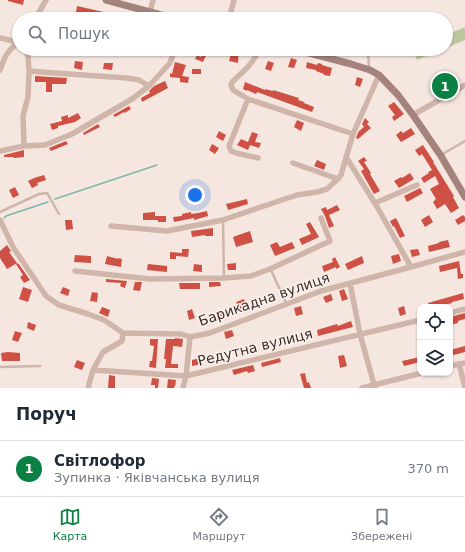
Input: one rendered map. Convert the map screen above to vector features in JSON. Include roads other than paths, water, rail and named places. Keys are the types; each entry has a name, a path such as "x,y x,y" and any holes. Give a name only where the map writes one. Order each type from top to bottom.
{"street":[{"path":"39,12 46,0"},
{"path":"106,0 150,12 153,0"},
{"path":"231,12 234,0"},
{"path":"0,38 12,42"},
{"path":"0,70 9,49 12,47"},
{"path":"24,146 23,116 28,97 28,56"},
{"path":"0,151 24,146 45,145 72,134 132,99 149,86 170,63 172,56"},
{"path":"256,56 248,67 233,81 231,85 233,90 248,99 353,134"},
{"path":"321,56 370,70 379,75 398,95 413,115 441,156 465,197"},
{"path":"29,71 127,78 139,80 149,86"},
{"path":"111,226 167,231 223,220 297,195 317,192 327,188 341,175 353,134 379,75"},
{"path":"413,115 465,85"},
{"path":"248,99 229,146 231,151 236,154 258,158"},
{"path":"346,157 375,203 411,267"},
{"path":"293,163 338,179"},
{"path":"375,203 417,185"},
{"path":"75,271 150,279 251,276 270,269 330,241 321,218"},
{"path":"0,220 2,228 13,247 46,296 59,305 104,320 124,333 122,341 103,352 93,370 88,388"},
{"name":"Барикадна вулиця","path":"124,333 181,334 190,337 210,333 321,291 465,252"},
{"path":"350,283 360,334 375,386"},
{"path":"453,312 465,309"},
{"name":"Редутна вулиця","path":"93,370 186,376 417,321"},
{"path":"183,388 186,376 190,337"},
{"path":"462,363 465,387"},
{"path":"362,388 417,374"}],"lane":[{"path":"369,56 370,70"},
{"path":"441,156 465,141"},
{"path":"0,212 39,194 47,193 59,214"},
{"path":"223,220 224,278"},
{"path":"270,269 286,304"},
{"path":"0,367 40,366"}],"waterway":[{"path":"55,199 157,165"},
{"path":"4,218 48,202"}],"place":[{"name":"Світлофор","path":"445,86"}]}
